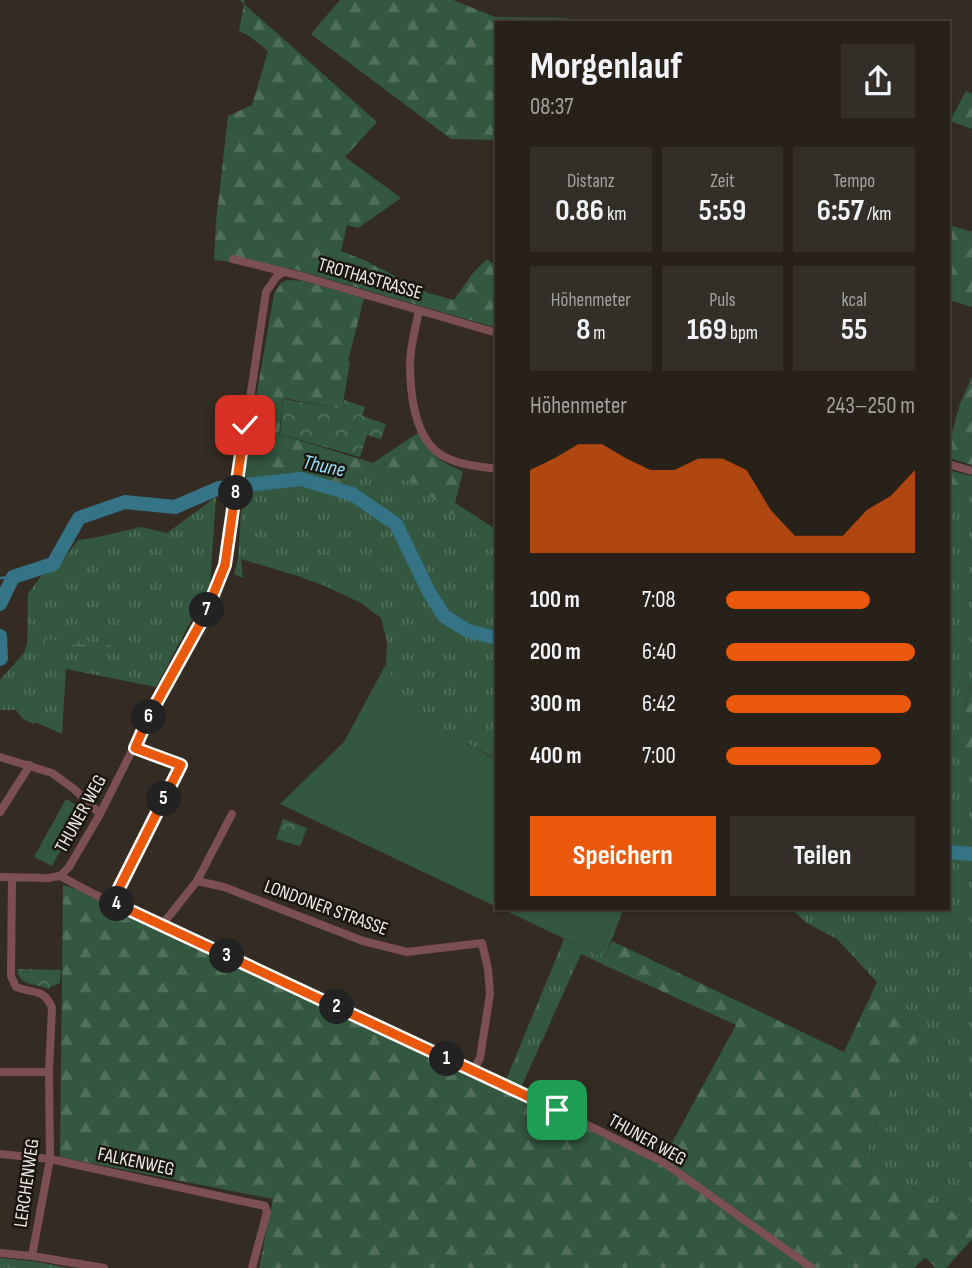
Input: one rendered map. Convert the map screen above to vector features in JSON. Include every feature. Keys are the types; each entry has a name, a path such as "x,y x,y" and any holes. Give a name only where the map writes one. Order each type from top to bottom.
{"street":[{"name":"TROTHASTRASSE","path":"233,259 495,332"},
{"name":"THUNER WEG","path":"61,876 100,814 149,716 205,615 224,569 266,292 277,276 284,272"},
{"path":"419,310 410,362 413,405 426,441 438,453 456,462 495,470"},
{"path":"950,465 972,471"},
{"path":"112,902 181,765 135,748"},
{"path":"0,757 52,773 74,789 100,814"},
{"path":"0,812 30,765"},
{"path":"162,925 197,881 232,814"},
{"name":"THUNER WEG","path":"0,877 61,876 526,1095 663,1162 812,1268"},
{"name":"LERCHENWEG","path":"12,877 11,976 16,987 43,993 52,1008 49,1072 50,1159 32,1256"},
{"name":"LONDONER STRASSE","path":"197,881 224,887 363,941 407,952 482,943 490,994 480,1058 472,1071"},
{"path":"0,1072 49,1072"},
{"name":"FALKENWEG","path":"0,1154 50,1159 265,1206 267,1212 252,1268"},
{"path":"0,1253 104,1268"}],"green space":[{"path":"340,0 453,0 495,17 567,18 566,21 495,21 495,140 451,139 311,34"},
{"path":"244,4 377,122 345,157 401,198 358,228 347,225 341,251 428,293 454,300 472,274 487,259 495,265 495,327 293,269 214,260 228,116 252,105 268,51 239,31"},
{"path":"966,91 972,94 972,129 950,121"},
{"path":"950,225 972,232 972,307 950,300"},
{"path":"288,280 303,281 364,298 348,361 350,362 342,409 283,398 279,434 373,463 419,432 436,457 463,471 455,503 495,529 495,548 415,484 373,464 353,488 314,476 244,467 274,294 281,283"},
{"path":"972,376 972,465 950,458 950,440 960,404"},
{"path":"283,399 342,409 344,400 365,407 362,416 386,424 381,439 367,435 360,457 280,434"},
{"path":"373,463 415,484 495,548 495,758 452,736 396,689 386,664 387,641 381,618 361,603 298,576 241,559 243,578 234,574 238,558 244,467 314,476 353,488"},
{"path":"950,470 972,476 972,493 950,487"},
{"path":"950,487 972,493 972,683 953,750 972,757 972,1224 864,1158 895,1076 919,1035 871,995 877,982 837,939 807,923 792,910 950,910"},
{"path":"216,497 210,585 156,687 66,669 62,734 23,719 16,710 0,710 0,680 24,653 27,644 28,594 42,575 60,565 78,540 141,527 167,533"},
{"path":"37,639 111,643 111,648 37,644"},
{"path":"386,664 396,689 452,736 495,759 495,906 280,804 344,742"},
{"path":"972,684 972,757 953,750"},
{"path":"66,799 83,809 52,866 34,857"},
{"path":"283,819 307,828 300,846 276,839"},
{"path":"63,885 98,896 662,1161 736,1025 602,964 612,941 844,1052 871,995 919,1035 895,1076 864,1158 972,1224 972,1239 946,1268 936,1268 925,1257 914,1268 259,1268 273,1199 60,1157"},
{"path":"504,910 617,910 600,956"},
{"path":"617,910 623,910 602,964 581,954 519,1092 504,1085 564,939 600,956"},
{"path":"17,969 61,970 60,983 49,989 25,982 18,975"},
{"path":"0,1258 31,1261 70,1268 0,1268"}],"waterway":[{"name":"Thune","path":"0,604 13,577 53,564 79,518 125,502 175,507 219,488 301,479 352,494 396,524 429,592 444,616 468,631 495,638"},
{"path":"0,578 13,577"},
{"name":"Thune","path":"0,636 0,659"},
{"name":"Thune","path":"950,852 972,854"}],"route":[{"path":"245,425 225,565 205,615 149,716 135,748 181,765 112,902 557,1110"}]}
